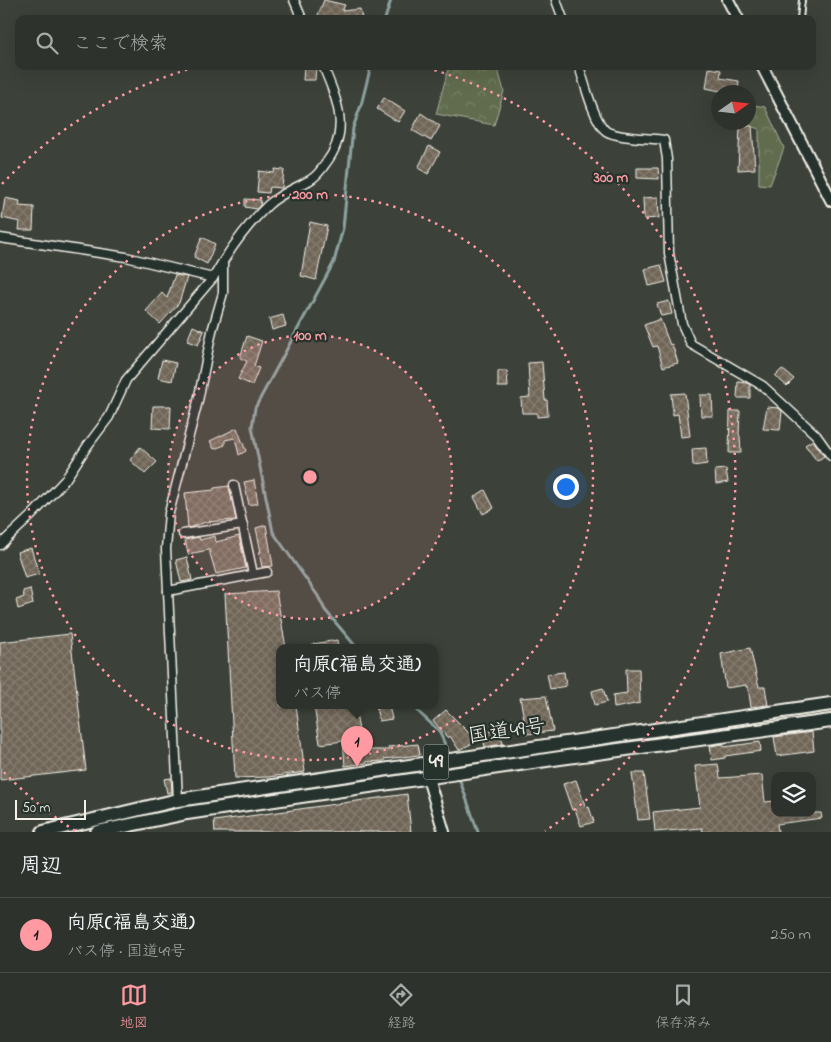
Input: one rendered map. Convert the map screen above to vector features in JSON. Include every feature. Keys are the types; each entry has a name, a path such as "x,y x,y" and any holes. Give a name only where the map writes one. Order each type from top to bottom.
{"highway":[{"name":"国道49号","path":"43,832 178,800 831,704"},
{"name":"国道49号","path":"97,832 187,813 570,756 831,721"}],"street":[{"path":"294,0 300,15"},
{"path":"556,0 562,15"},
{"path":"728,0 736,15"},
{"path":"0,545 65,480 108,417 126,380 213,278 223,260 251,224 268,205 284,193 312,179 329,160 337,144 341,121 339,107 325,70"},
{"path":"580,70 596,118 606,131 621,136 664,140 669,254 682,324 691,344 763,386 829,448 831,456"},
{"path":"764,70 831,200"},
{"path":"0,238 126,257 213,278"},
{"path":"178,800 166,549 169,513 223,293 223,260"},
{"path":"234,485 254,574"},
{"path":"183,534 243,526"},
{"path":"168,590 267,572"},
{"path":"428,778 444,832"}],"lane":[{"path":"800,15 802,0"}],"green space":[{"path":"448,70 498,70 504,91 494,125 436,114"},
{"path":"756,105 765,107 784,148 770,185 759,184 759,129 756,128"}],"building":[{"path":"324,0 345,5 342,11 360,9 361,15 318,15"},
{"path":"304,70 316,70 315,80 303,80"},
{"path":"709,70 721,70 720,78 739,81 739,85 711,85 711,89 706,88"},
{"path":"384,98 405,111 398,122 377,109"},
{"path":"421,113 440,126 431,141 412,130"},
{"path":"740,130 752,130 755,169 738,170"},
{"path":"429,146 440,152 428,174 418,168"},
{"path":"637,168 658,168 659,179 637,178"},
{"path":"275,169 284,170 282,188 270,187 269,193 257,192 259,171 274,173"},
{"path":"658,197 659,218 644,219 643,198"},
{"path":"5,198 20,201 19,206 34,207 33,230 19,230 20,222 2,218"},
{"path":"245,199 261,200 260,205 257,209 245,207"},
{"path":"310,222 327,226 316,280 301,276"},
{"path":"202,237 215,244 207,264 194,257"},
{"path":"661,265 666,282 649,286 645,269"},
{"path":"175,275 187,277 179,303 160,324 146,311 162,293 167,298"},
{"path":"669,301 672,314 661,316 657,304"},
{"path":"283,315 286,326 272,330 269,319"},
{"path":"660,319 670,345 672,344 678,363 663,367 657,346 653,347 644,325"},
{"path":"193,326 204,331 198,345 187,341"},
{"path":"247,336 262,341 254,366 259,368 252,385 238,379 247,361 240,358"},
{"path":"162,360 176,363 172,381 158,378"},
{"path":"542,362 548,416 537,417 537,413 522,413 521,398 530,397 528,363"},
{"path":"782,369 794,379 787,386 775,376"},
{"path":"498,371 507,371 508,387 498,387"},
{"path":"738,382 750,385 750,398 737,398"},
{"path":"685,393 690,436 681,437 678,414 673,415 671,394"},
{"path":"700,395 712,395 713,416 701,416"},
{"path":"153,406 171,406 170,429 152,428"},
{"path":"767,407 779,408 782,411 780,430 763,429"},
{"path":"730,411 740,411 739,435 741,453 729,453"},
{"path":"237,428 246,451 239,455 235,438 225,440 225,445 214,449 210,441"},
{"path":"813,440 824,456 817,461 805,445"},
{"path":"140,447 157,462 145,474 130,460"},
{"path":"706,448 707,464 693,466 692,449"},
{"path":"726,469 728,482 716,484 715,470"},
{"path":"254,480 258,503 249,505 244,482"},
{"path":"229,486 236,520 206,522 188,528 185,493 214,490 214,488"},
{"path":"485,490 494,508 483,514 474,497"},
{"path":"266,525 273,566 262,567 256,528"},
{"path":"215,536 216,542 239,536 246,568 216,574 209,550 188,554 185,540 199,537 200,540"},
{"path":"31,548 39,574 25,578 17,552"},
{"path":"187,557 192,580 181,582 176,560"},
{"path":"30,589 33,604 18,609 16,600 24,597 23,591"},
{"path":"276,591 285,644 276,644 276,709 296,709 305,772 268,777 235,778 225,594"},
{"path":"70,634 86,770 0,780 0,642"},
{"path":"337,640 338,644 313,644"},
{"path":"750,648 759,687 765,687 768,705 751,707 748,687 746,685 726,688 721,654"},
{"path":"626,669 639,669 640,703 614,708 613,695 627,693"},
{"path":"564,672 566,686 550,689 547,674"},
{"path":"603,688 607,702 595,705 592,691"},
{"path":"546,696 553,731 527,734 520,698"},
{"path":"314,709 355,709 362,750 389,750 388,747 418,744 420,755 345,766 343,741 320,744"},
{"path":"377,709 390,709 392,719 379,721"},
{"path":"446,710 469,733 475,742 459,750 450,736 448,738 433,721"},
{"path":"500,729 503,744 485,747 482,733"},
{"path":"812,732 814,751 777,756 774,737"},
{"path":"760,742 761,751 725,756 725,758 712,760 710,746 723,744 724,747"},
{"path":"718,764 720,778 762,775 765,802 771,801 771,817 816,817 816,813 821,813 822,818 777,824 778,832 703,832 702,828 655,832 653,812 700,807 695,766"},
{"path":"632,773 644,773 650,819 638,820"},
{"path":"171,778 172,792 167,793 164,779"},
{"path":"576,780 586,808 589,807 594,822 581,826 575,809 572,810 563,784"},
{"path":"407,794 411,832 215,832 214,821"}],"waterway":[{"path":"386,15 391,0"},
{"path":"354,644 325,610 318,596 273,532 252,427 255,408 334,262 343,228 353,128 370,70"},
{"path":"415,709 439,731 451,758"},
{"path":"458,775 478,832"}],"place":[{"name":"向原(福島交通)","path":"357,767"}]}
